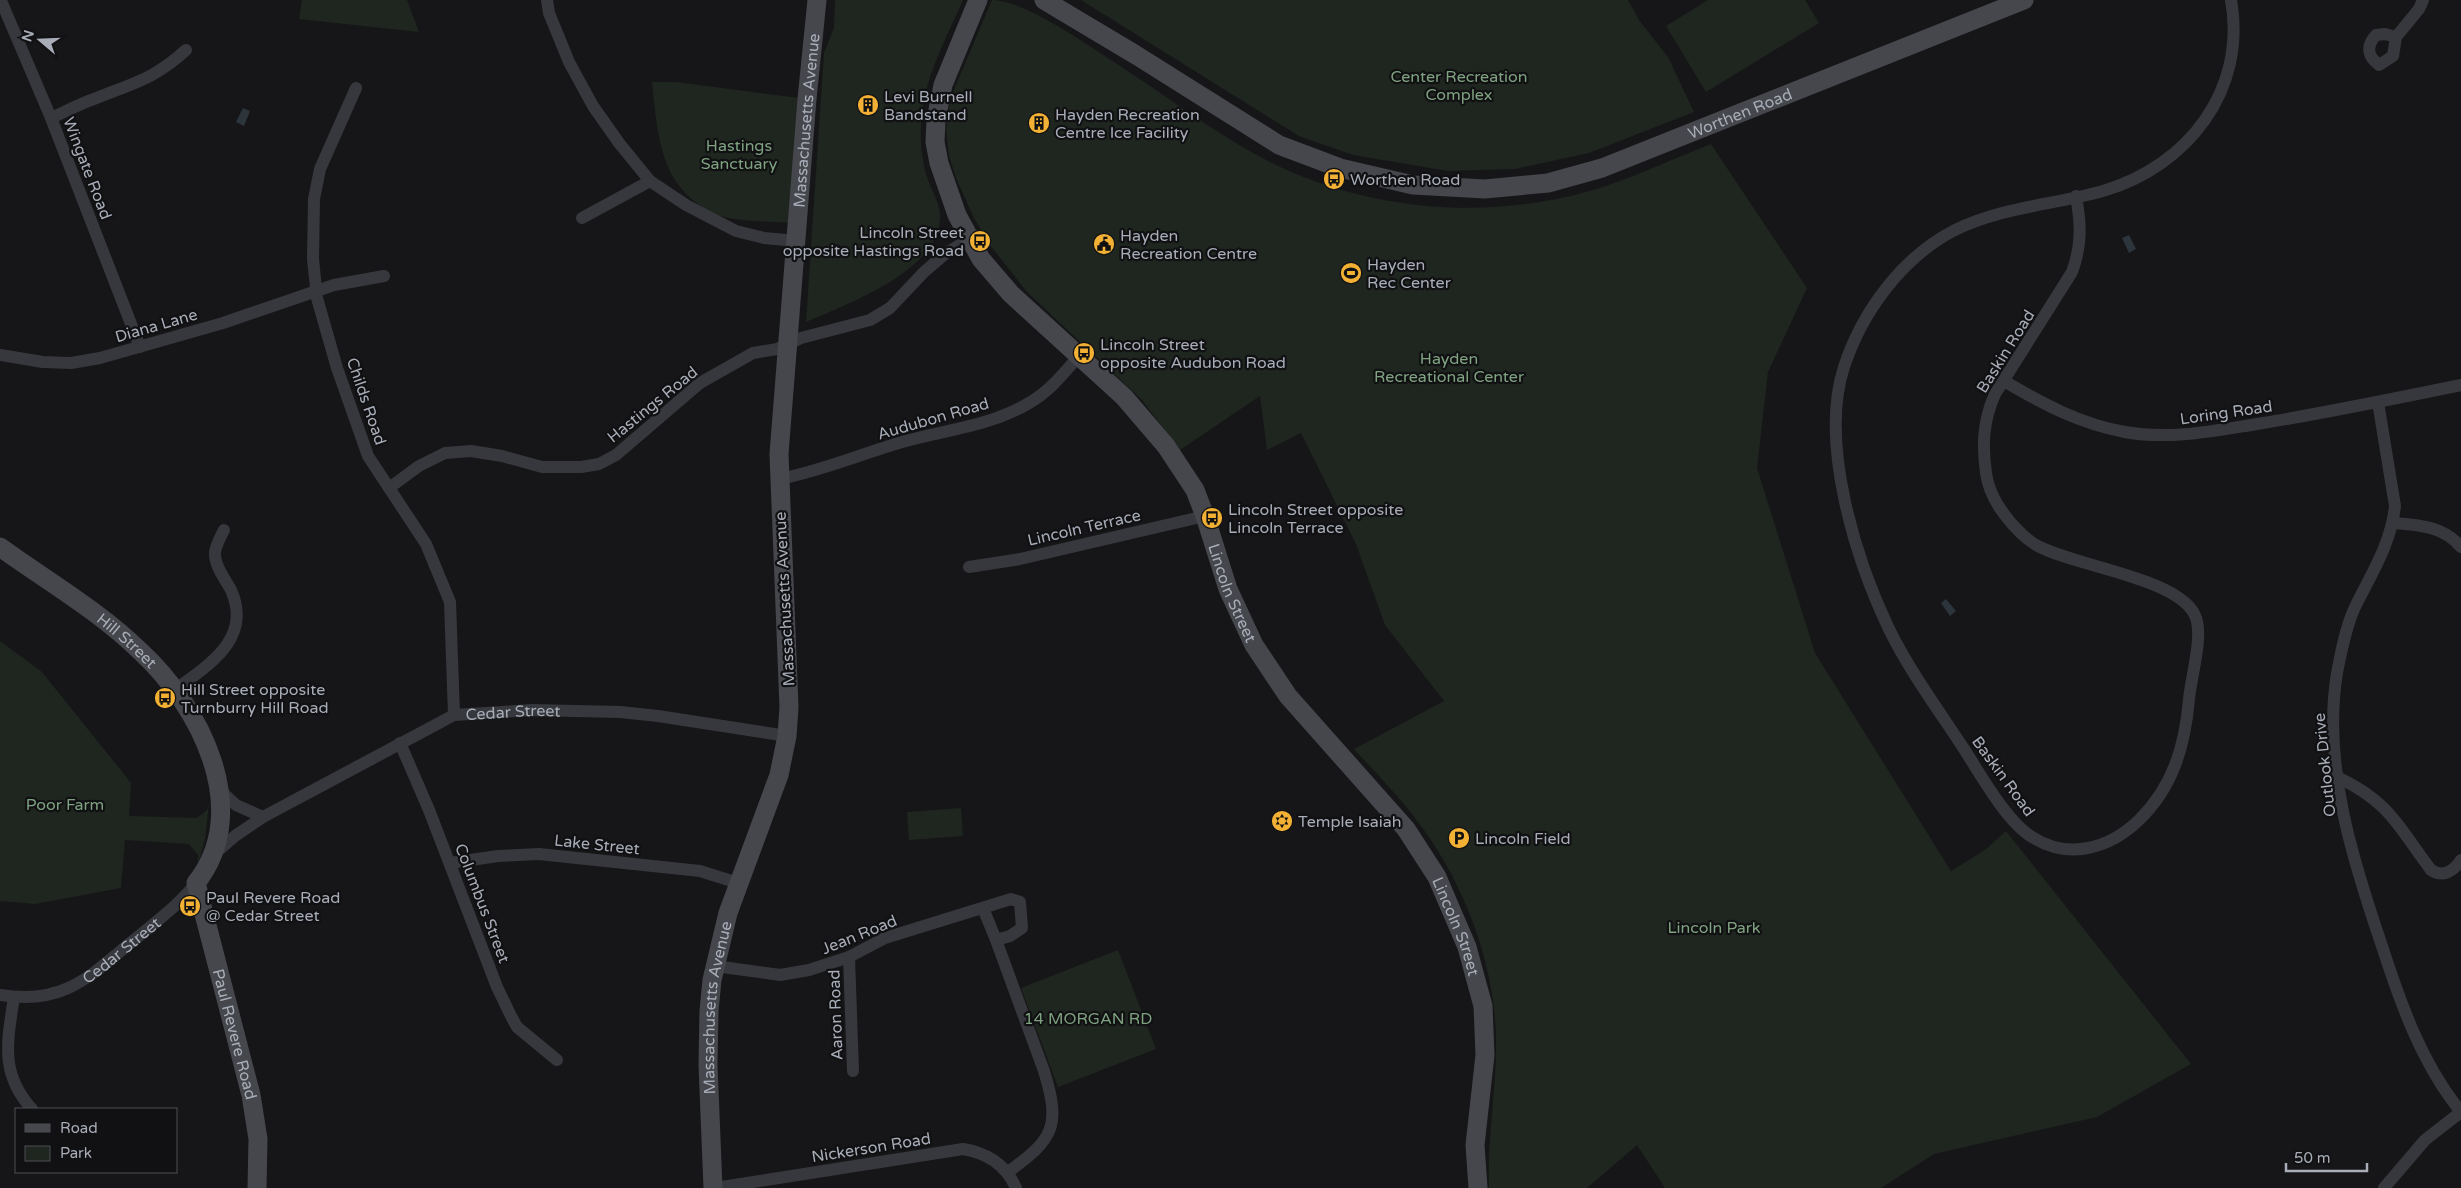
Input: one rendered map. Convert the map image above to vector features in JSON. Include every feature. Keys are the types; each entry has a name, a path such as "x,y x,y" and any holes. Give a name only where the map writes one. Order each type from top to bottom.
{"main road":[{"name":"Massachusetts Avenue","path":"714,1188 708,1059 709,1011 714,966 738,883 779,775 787,736 789,707 778,479 807,100 817,0"},
{"name":"Lincoln Street","path":"978,0 943,85 936,120 936,142 939,163 954,208 968,239 981,259 1011,294 1124,397 1166,446 1195,490 1206,516 1228,589 1254,645 1288,696 1406,829 1437,877 1467,947 1483,1006 1484,1071 1475,1145 1478,1188"},
{"name":"Worthen Road","path":"1044,0 1279,145 1340,168 1413,185 1485,189 1548,183 1602,168 2024,0"},
{"name":"Hill Street","path":"0,548 123,636 150,660 175,690 205,744 219,789 219,820 212,856"},
{"name":"Cedar Street","path":"196,883 212,856"},
{"name":"Paul Revere Road","path":"196,883 251,1094 258,1139 257,1188"}],"street":[{"path":"547,0 549,13 569,62 593,106 619,143 650,181 686,205 736,231 764,238 797,241"},
{"name":"Baskin Road","path":"2076,196 2081,226 2079,253 2072,272 2004,381 1987,412 1983,434 1987,481 1996,504 2014,528 2032,543 2060,556 2160,585 2186,602 2197,619 2197,646 2184,741 2174,771 2153,806 2135,825 2107,842 2081,851 2057,847 2032,838 2016,823 1989,788 1902,652 1879,605 1851,522 1836,458 1834,424 1842,372 1854,340 1874,306 1903,269 1946,236 1978,220 2017,208 2076,196 2102,191 2125,182 2160,164 2185,144 2203,126 2218,98 2232,52 2234,15 2231,0"},
{"path":"2396,37 2419,9 2423,0"},
{"name":"Wingate Road","path":"2,3 51,118 140,347"},
{"path":"51,118 93,99 148,78 170,64 186,50"},
{"name":"Childs Road","path":"356,88 319,177 312,231 316,292 337,368 368,456 426,544 450,602 454,714"},
{"path":"582,218 650,181"},
{"name":"Hastings Road","path":"389,488 419,466 445,453 471,451 502,456 542,467 581,467 600,464 616,455 700,383 753,353 777,349 801,338 870,320 895,303 924,272 945,254 968,239"},
{"name":"Diana Lane","path":"0,355 43,362 71,363 100,358 223,324 334,285 384,276"},
{"name":"Audubon Road","path":"778,479 835,465 903,442 953,430 1018,409 1049,390 1078,357"},
{"name":"Loring Road","path":"2004,381 2038,401 2071,417 2092,424 2127,432 2178,436 2378,402 2461,385"},
{"name":"Outlook Drive","path":"2378,402 2395,506 2394,523 2378,566 2354,609 2338,672 2334,714 2339,778 2345,817 2368,906 2391,975 2419,1047 2449,1098 2461,1112"},
{"name":"Lincoln Terrace","path":"969,568 1024,558 1206,516"},
{"path":"2394,523 2423,525 2439,530 2447,534 2461,547"},
{"path":"175,690 221,654 230,642 235,627 237,608 220,572 215,552 224,530"},
{"name":"Cedar Street","path":"212,856 235,836 263,817 454,714 537,710 620,712 787,736"},
{"name":"Columbus Street","path":"400,742 450,864 497,987 511,1016 517,1027 557,1060"},
{"path":"2339,778 2357,786 2379,802 2399,823 2431,870 2442,874 2447,873 2461,860"},
{"path":"219,789 236,805 263,817"},
{"name":"Lake Street","path":"450,864 498,856 539,854 700,871 738,883"},
{"name":"Cedar Street","path":"0,995 41,997 84,981 164,916 196,883"},
{"name":"Jean Road","path":"714,966 780,975 809,970 849,958 885,938 1011,899 1020,902 1022,928 1010,936 996,940"},
{"path":"984,908 1044,1070 1051,1096 1050,1129 1038,1149 1008,1172"},
{"name":"Aaron Road","path":"849,958 852,1071"},
{"path":"14,997 5,1052 7,1072 18,1096 31,1108"},
{"path":"2384,1188 2425,1140 2461,1112"},
{"name":"Nickerson Road","path":"714,1188 963,1149 984,1154 1008,1172 1016,1188"}],"green space":[{"path":"302,0 407,0 419,32 299,19"},
{"path":"835,0 963,0 936,61 922,109 921,137 923,163 940,214 937,234 926,252 910,268 890,282 867,295 806,322 824,53 834,28"},
{"name":"Lincoln Park","path":"992,0 1006,2 1022,8 1057,26 1255,154 1293,173 1333,187 1375,198 1417,205 1460,208 1503,206 1545,201 1586,192 1618,182 1711,144 1807,288 1768,372 1757,468 1815,653 1951,871 1985,850 2006,831 2191,1064 2097,1117 1934,1154 1881,1188 1665,1188 1637,1145 1587,1188 1489,1188 1489,1150 1496,1037 1489,977 1481,948 1472,919 1460,891 1430,838 1405,805 1354,749 1444,701 1385,625 1356,544 1301,433 1267,450 1260,396 1180,450 1142,400 1027,292 990,245 974,218 956,178 949,156 946,129 955,87"},
{"name":"Center Recreation Complex","path":"1081,0 1628,0 1639,20 1668,57 1694,112 1589,153 1515,169 1448,171 1353,155 1299,136"},
{"path":"1708,0 1805,0 1819,23 1706,92 1666,26"},
{"name":"Hastings Sanctuary","path":"652,82 676,82 807,99 798,223 724,217 708,211 685,193 667,165 662,149 658,133"},
{"name":"Poor Farm","path":"0,641 42,672 131,783 129,816 197,818 207,810 209,803 205,839 198,864 198,855 189,844 125,840 121,888 35,904 0,901"},
{"path":"961,808 963,836 909,840 907,812"},
{"name":"14 MORGAN RD","path":"1118,950 1156,1049 1058,1087 1021,988"}],"shaded area":[{"path":"243,108 250,111 244,126 236,122"},
{"path":"2129,235 2136,249 2129,253 2122,238"},
{"path":"1946,599 1956,611 1950,616 1941,603"}],"place":[{"name":"Levi Burnell Bandstand","path":"868,105"},
{"name":"Hayden Recreation Centre Ice Facility","path":"1039,123"},
{"name":"Worthen Road","path":"1334,179"},
{"name":"Lincoln Street opposite Hastings Road","path":"980,241"},
{"name":"Hayden Recreation Centre","path":"1104,244"},
{"name":"Hayden Rec Center","path":"1351,273"},
{"name":"Lincoln Street opposite Audubon Road","path":"1084,353"},
{"name":"Lincoln Street opposite Lincoln Terrace","path":"1212,518"},
{"name":"Hill Street opposite Turnburry Hill Road","path":"165,698"},
{"name":"Temple Isaiah","path":"1282,821"},
{"name":"Lincoln Field","path":"1459,838"},
{"name":"Paul Revere Road @ Cedar Street","path":"190,906"}],"park label":[{"name":"Hayden Recreational Center","path":"1449,367"}]}
